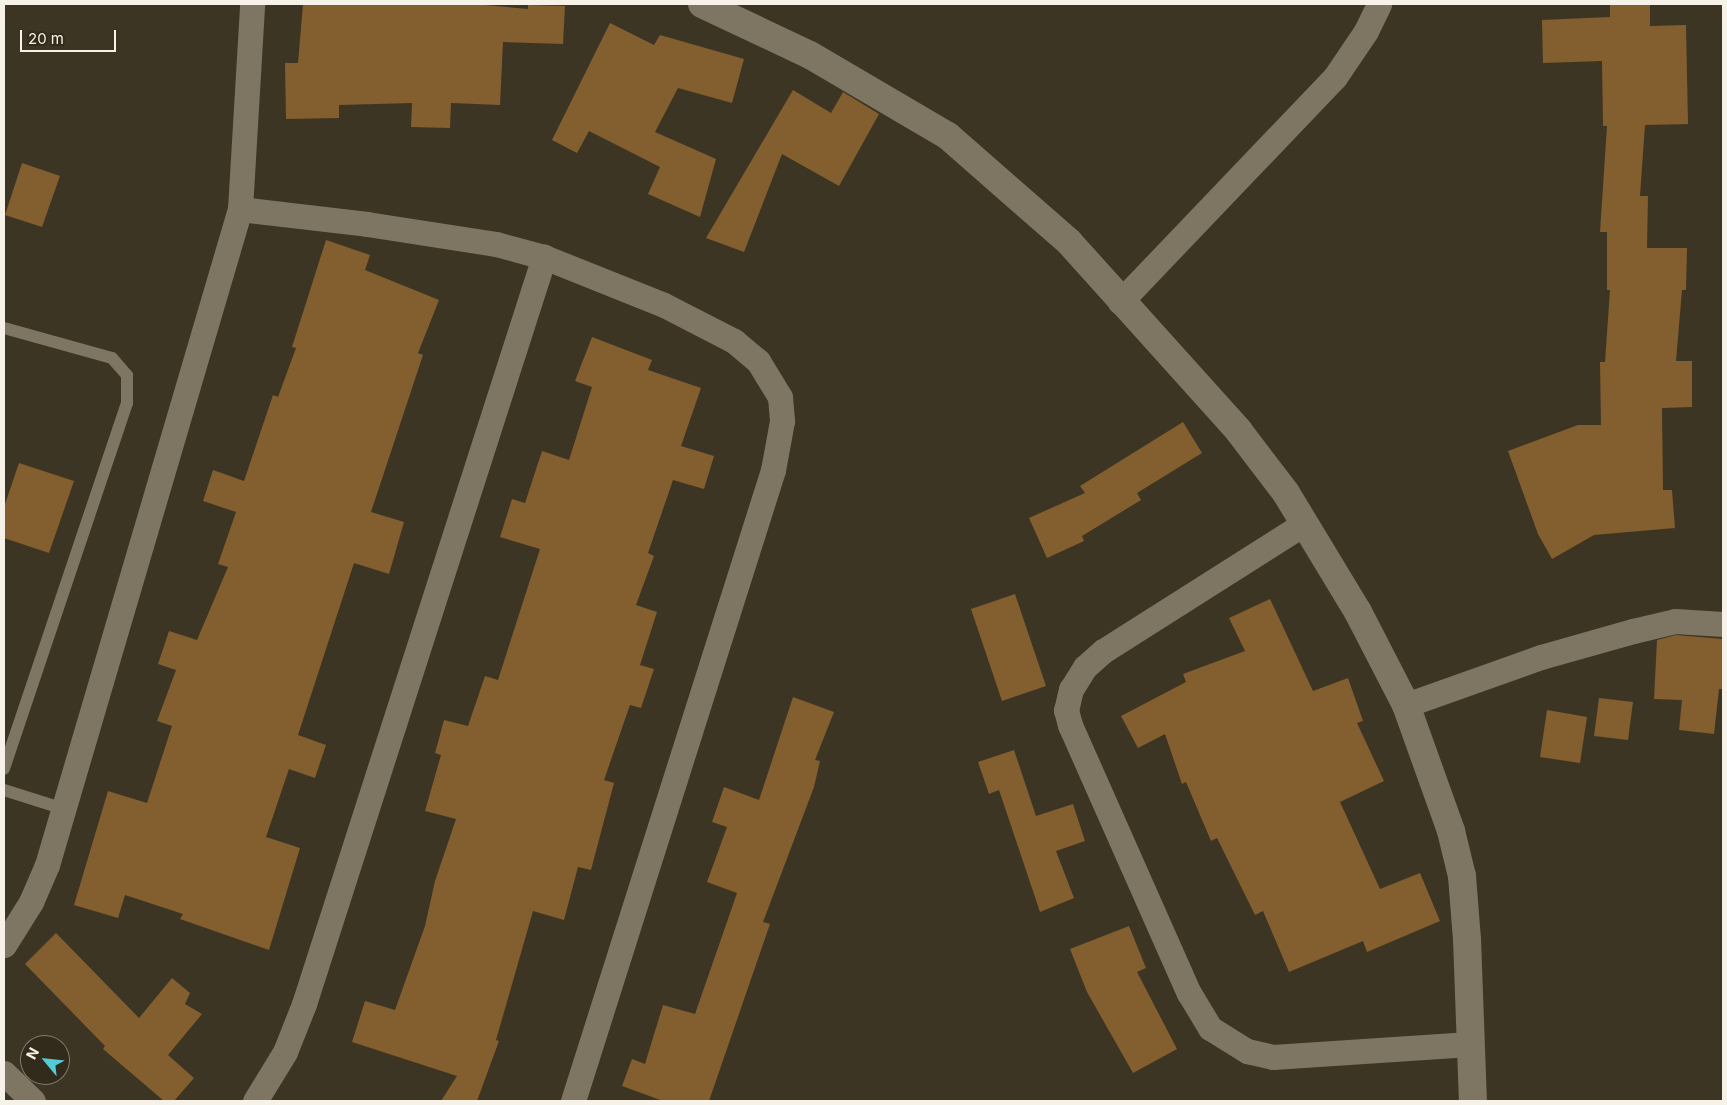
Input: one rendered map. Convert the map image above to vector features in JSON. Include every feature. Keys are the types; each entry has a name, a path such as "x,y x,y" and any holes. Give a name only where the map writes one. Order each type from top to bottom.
{"street":[{"path":"4,945 32,902 64,809 240,209 252,4"},
{"path":"702,4 810,55 948,136 1069,242 1120,302 1238,430 1305,523 1358,612 1406,704 1451,831 1462,876 1472,1101"},
{"path":"1120,302 1335,77 1366,31 1379,4"},
{"path":"240,209 385,226 496,244 544,257 664,305 734,341 758,361 775,390 782,421 773,470 573,1101"},
{"path":"255,1101 285,1052 304,1004 544,257"},
{"path":"1305,523 1103,651 1085,667 1071,690 1066,710 1070,726 1189,993 1210,1028 1247,1052 1273,1057 1470,1044"},
{"path":"1406,704 1541,656 1633,631 1675,621 1723,624"},
{"path":"4,1073 33,1101"}],"lane":[{"path":"4,328 112,358 127,375 127,403 4,769"},
{"path":"4,790 64,809"}],"building":[{"path":"303,4 474,4 528,9 528,5 565,6 563,44 503,42 500,105 451,103 450,128 411,127 412,103 339,105 339,118 286,119 285,63 298,63"},
{"path":"1610,4 1650,4 1650,26 1686,25 1688,124 1645,125 1640,196 1648,196 1647,248 1687,248 1686,290 1682,290 1676,361 1692,361 1692,407 1662,408 1663,490 1672,490 1675,528 1594,535 1552,559 1538,534 1508,451 1578,425 1601,425 1600,362 1605,362 1610,290 1607,290 1607,232 1600,232 1607,126 1603,126 1602,61 1543,63 1542,20 1610,17"},
{"path":"610,23 654,45 660,35 744,59 732,103 678,88 655,132 716,159 700,217 648,194 660,167 589,131 577,153 552,140"},
{"path":"793,90 831,113 843,92 879,114 839,186 782,154 744,252 706,238"},
{"path":"22,163 60,176 42,227 5,215"},
{"path":"326,240 370,255 365,270 439,300 418,353 423,355 371,512 404,522 389,574 354,563 298,735 326,745 315,778 289,769 266,837 300,848 269,950 180,919 183,914 125,895 118,918 74,905 108,791 147,803 172,726 157,721 176,670 158,664 169,631 197,640 228,567 218,564 236,512 203,501 213,470 244,481 273,395 278,397 296,348 292,347"},
{"path":"592,337 652,360 648,370 701,388 681,446 714,456 704,489 673,480 648,553 654,556 636,605 657,612 640,665 654,669 641,708 630,705 604,780 614,783 591,870 578,867 564,920 533,911 496,1040 499,1041 477,1101 441,1101 457,1076 352,1042 365,1001 395,1010 425,926 435,881 456,819 425,811 441,755 435,753 444,720 468,726 485,676 498,680 540,549 500,537 512,499 525,503 542,451 569,460 592,387 575,381"},
{"path":"1183,422 1202,453 1137,493 1141,500 1082,536 1084,541 1047,558 1029,518 1085,493 1080,486"},
{"path":"19,463 74,481 49,553 4,538 4,507"},
{"path":"1015,594 1046,686 1002,701 971,609"},
{"path":"1270,599 1313,691 1348,678 1363,721 1357,723 1384,781 1340,802 1380,889 1420,873 1440,921 1367,952 1363,941 1289,972 1263,911 1255,915 1217,838 1211,841 1186,782 1182,784 1165,734 1138,748 1121,716 1186,682 1183,674 1245,651 1229,618"},
{"path":"1676,635 1723,639 1723,689 1719,689 1714,734 1679,730 1682,700 1654,699 1657,640"},
{"path":"793,697 834,712 815,760 820,761 814,787 763,922 770,924 709,1101 663,1101 622,1086 632,1059 645,1064 663,1005 695,1014 737,893 707,882 727,827 712,822 724,787 759,800"},
{"path":"1599,698 1633,702 1628,740 1594,736"},
{"path":"1547,710 1587,717 1580,763 1540,757"},
{"path":"1014,750 1036,816 1073,804 1085,841 1056,851 1074,898 1040,912 999,790 989,794 978,762"},
{"path":"1129,926 1146,968 1137,972 1177,1049 1133,1073 1087,992 1070,949"},
{"path":"56,933 139,1018 172,978 190,993 185,1004 202,1014 168,1055 194,1078 174,1101 164,1101 103,1049 105,1046 25,964"}]}
